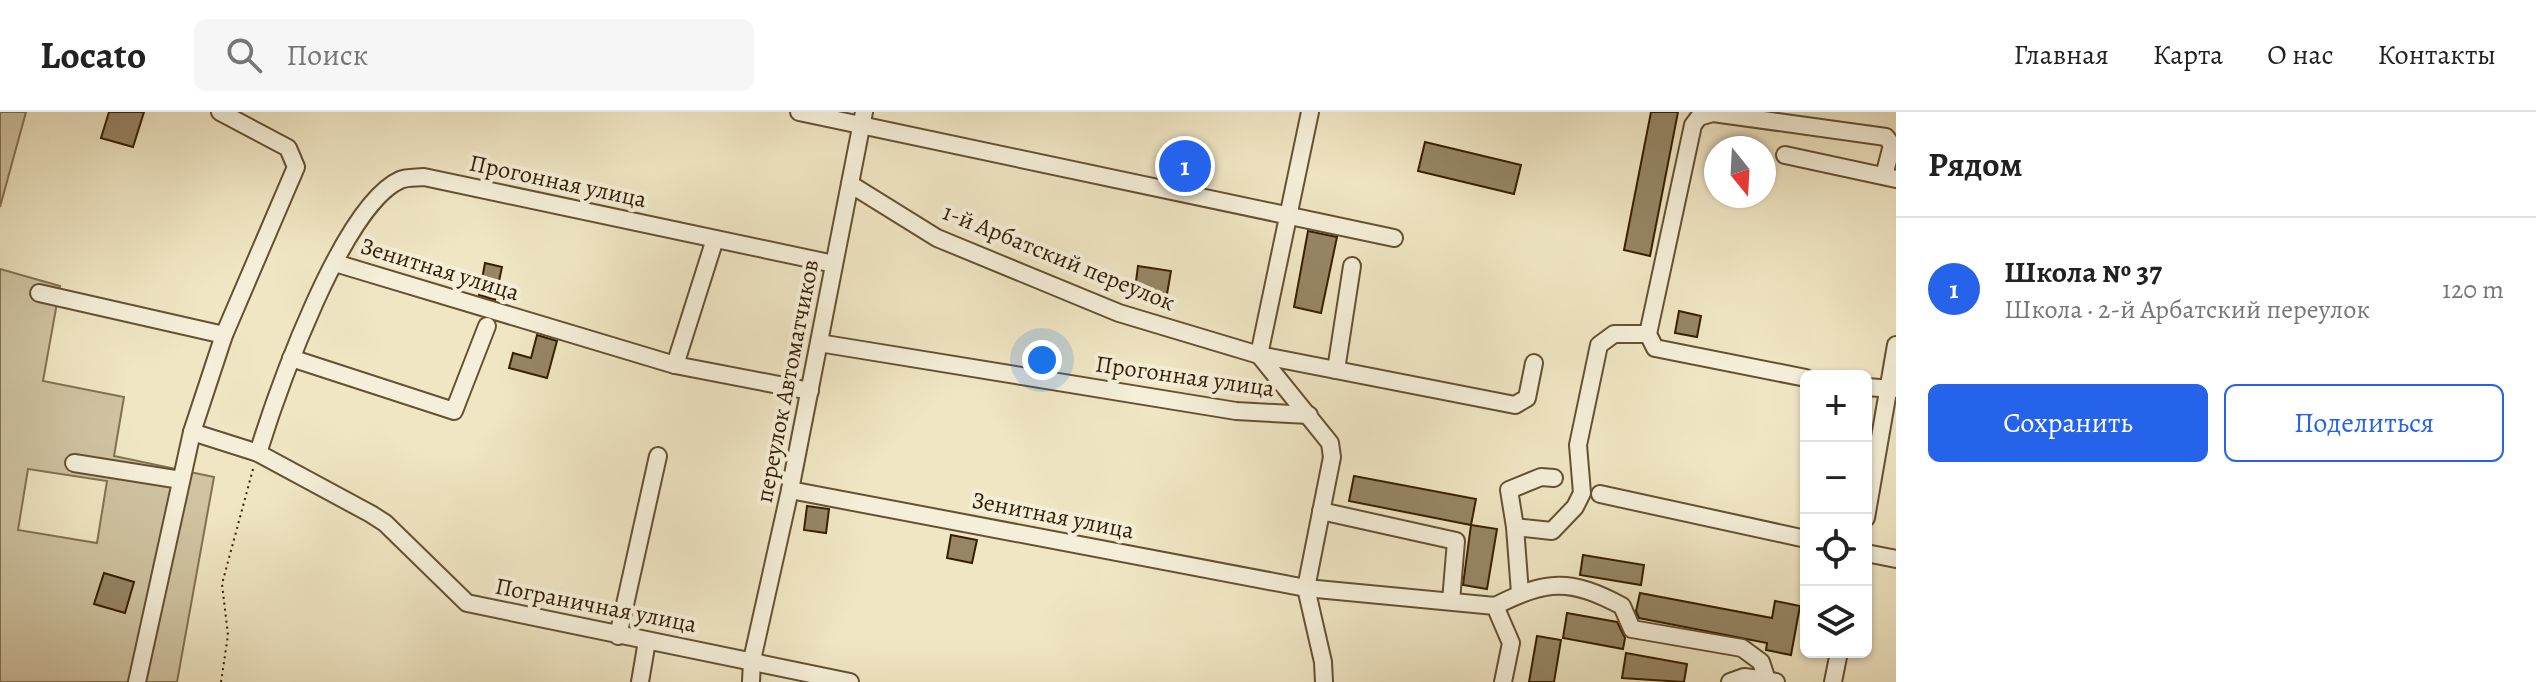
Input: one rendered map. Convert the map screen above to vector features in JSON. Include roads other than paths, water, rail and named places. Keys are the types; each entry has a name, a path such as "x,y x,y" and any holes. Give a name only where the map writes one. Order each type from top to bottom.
{"street":[{"path":"799,112 863,120 1394,238"},
{"path":"1310,112 1259,355 1330,443 1332,457 1306,588 1321,651 1324,682"},
{"path":"137,682 192,432 224,335 296,167 288,148 228,113"},
{"path":"1785,155 1890,177 1892,145 1886,137 1713,113 1699,117 1693,125 1648,338 1655,348 1800,377"},
{"name":"переулок Автоматчиков","path":"751,682 752,660 790,490 863,120"},
{"name":"Прогонная улица","path":"335,263 369,206 401,180 424,177 834,264"},
{"name":"1-й Арбатский переулок","path":"850,184 937,238 1119,313 1259,355 1515,405 1527,398 1534,363"},
{"path":"675,365 715,239"},
{"path":"258,453 291,358 335,263"},
{"name":"Зенитная улица","path":"335,263 675,365 810,391"},
{"path":"1336,370 1352,266"},
{"path":"39,293 224,335"},
{"path":"291,358 454,411 487,326"},
{"path":"1515,527 1552,531 1575,507 1582,493 1583,481 1578,445 1599,345 1614,334 1648,338"},
{"name":"Прогонная улица","path":"819,343 1236,411 1309,415"},
{"path":"1867,514 1891,389 1896,345"},
{"name":"Пограничная улица","path":"192,432 258,453 385,523 467,603 850,682"},
{"path":"618,636 658,456"},
{"path":"74,463 181,480"},
{"path":"1520,593 1509,490 1541,477 1554,478"},
{"name":"Зенитная улица","path":"790,490 1306,588 1495,606"},
{"path":"1600,494 1800,538"},
{"path":"1321,511 1456,541 1451,601"},
{"path":"1872,554 1896,559"},
{"path":"1503,682 1511,643 1495,606 1545,585 1574,584 1622,606 1632,629 1742,648 1761,662 1771,681"},
{"path":"640,682 647,641"},
{"path":"1833,682 1838,658"},
{"path":"1730,682 1744,677 1771,681"}],"place":[{"name":"Школа № 37","path":"1185,166"}]}
